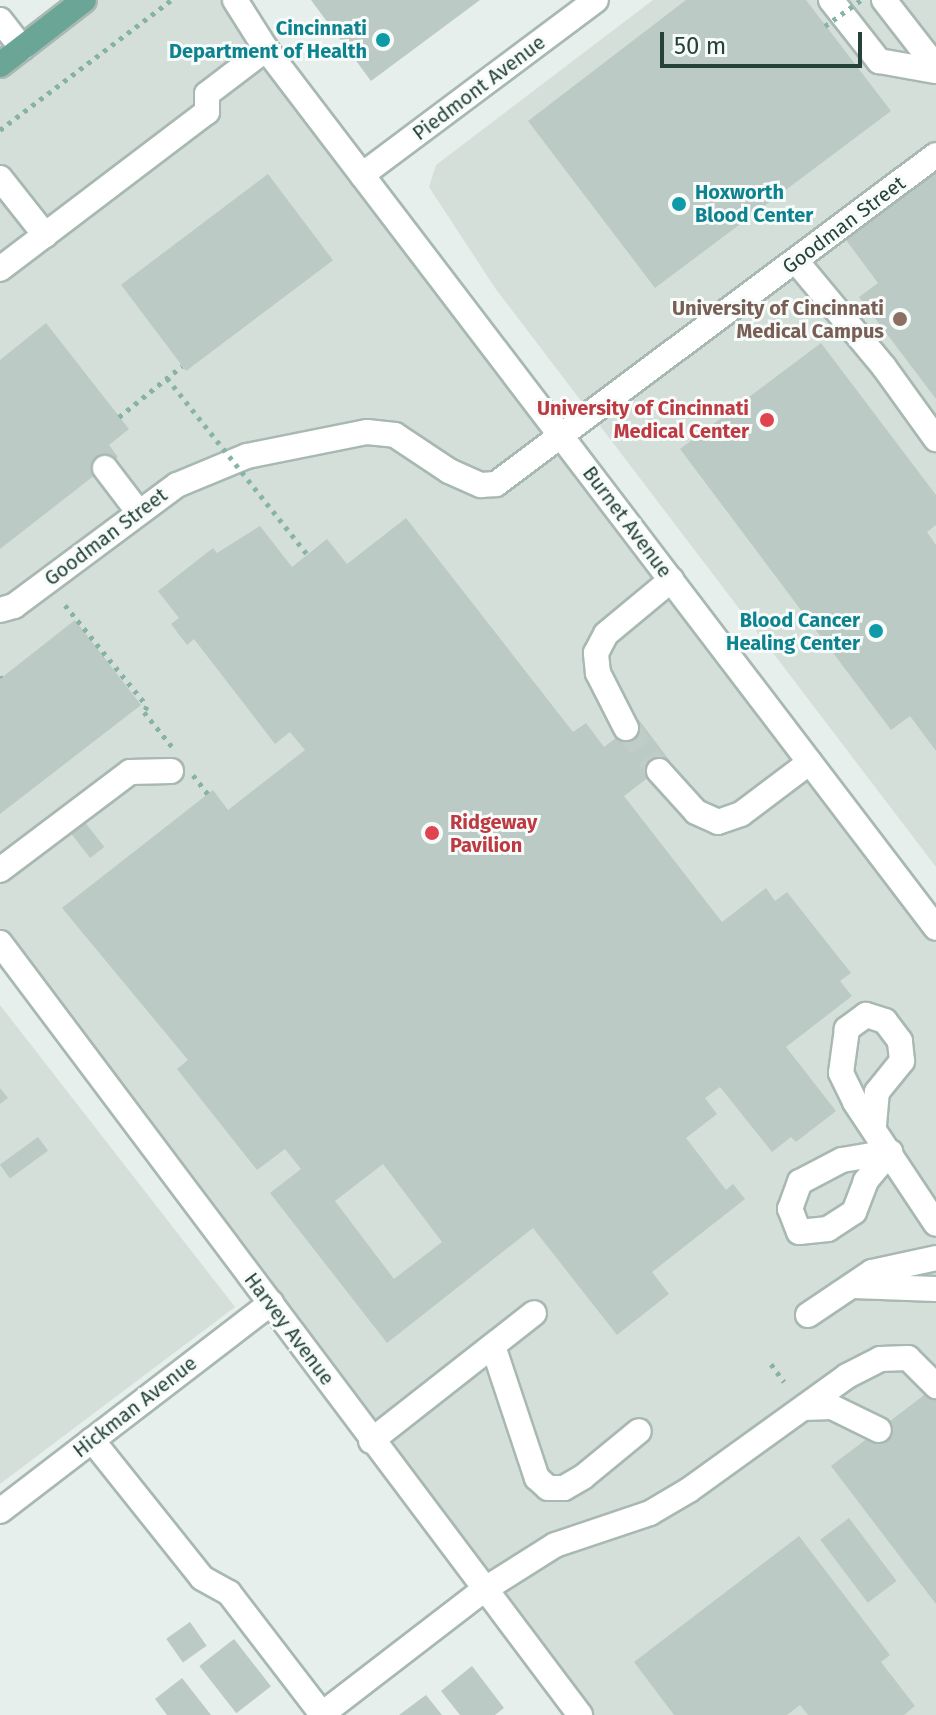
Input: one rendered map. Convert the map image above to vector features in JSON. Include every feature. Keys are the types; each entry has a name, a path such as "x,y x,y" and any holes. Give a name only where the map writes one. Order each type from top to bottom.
{"main road":[{"path":"0,65 84,0"}],"street":[{"name":"Burnet Avenue","path":"235,0 266,49 810,762 926,899 936,928"},
{"path":"831,0 879,61 936,69"},
{"path":"884,0 936,69"},
{"name":"Piedmont Avenue","path":"362,175 584,3"},
{"path":"0,20 22,48"},
{"path":"0,269 207,112 207,94 266,49"},
{"name":"Goodman Street","path":"0,633 7,608 137,510 177,485 247,456 367,432 395,435 481,485 509,478 936,155"},
{"path":"0,178 45,235"},
{"path":"796,261 884,367 936,439"},
{"path":"105,468 137,510"},
{"path":"626,728 598,673 596,653 606,634 671,580"},
{"path":"659,771 696,812 718,822 741,814 810,762"},
{"path":"0,870 130,772 181,767"},
{"name":"Harvey Avenue","path":"0,943 271,1303 482,1591 580,1715"},
{"path":"874,1125 936,1224"},
{"path":"808,1315 872,1272 936,1258"},
{"path":"853,1286 936,1289"},
{"name":"Hickman Avenue","path":"0,1511 271,1303"},
{"path":"371,1441 534,1313"},
{"path":"493,1346 537,1478 548,1488 564,1488 583,1477 639,1431"},
{"path":"92,1440 202,1578 229,1593 321,1714 482,1591 555,1545 650,1513 880,1359 908,1358 936,1386"},
{"path":"804,1408 832,1407 879,1430"}],"path":[{"path":"0,130 171,0"},
{"path":"825,26 861,0"},
{"path":"119,417 182,366"},
{"path":"167,378 308,555"},
{"path":"65,605 147,706 144,712 181,767 208,794"},
{"path":"771,1364 784,1382"}],"shaded area":[{"name":"Ridgeway Pavilion","path":"84,0 235,0 936,928 936,1715 578,1715 0,944 0,65"},
{"name":"University of Cincinnati Medical Center","path":"653,0 936,0 936,867 495,288 429,187 436,165"},
{"path":"0,1005 235,1307 0,1484"}],"building":[{"name":"Cincinnati Department of Health","path":"311,0 480,0 371,81"},
{"name":"Hoxworth Blood Center","path":"686,0 806,0 891,111 655,288 528,121"},
{"name":"University of Cincinnati Medical Campus","path":"936,165 936,399 859,297 878,283 843,236"},
{"path":"268,174 333,260 186,371 121,285"},
{"path":"46,323 129,429 109,445 118,457 0,549 0,360"},
{"name":"Blood Cancer Healing Center","path":"821,343 936,495 936,525 927,532 936,545 936,751 910,716 891,730 680,449"},
{"path":"406,518 573,732 586,723 604,747 639,720 670,761 624,796 722,922 766,888 775,901 787,892 851,973 840,981 852,996 786,1047 836,1111 796,1142 791,1137 772,1152 720,1087 705,1098 717,1114 686,1138 726,1190 733,1184 745,1199 652,1272 669,1294 617,1335 533,1228 387,1343 270,1193 301,1169 285,1149 257,1170 177,1069 188,1060 62,908 213,790 228,810 305,750 290,732 275,744 194,639 187,645 171,624 179,618 158,591 213,548 217,553 260,526 292,567 327,539 347,564","holes":["383,1164 442,1242 394,1279 335,1201"]},
{"path":"75,620 141,705 0,814 0,679"},
{"path":"84,821 104,847 90,858 70,832"},
{"path":"0,1088 8,1098 0,1104"},
{"path":"38,1137 48,1151 10,1178 0,1165"},
{"path":"936,1386 936,1604 831,1466"},
{"path":"849,1518 897,1581 868,1603 820,1540"},
{"path":"799,1536 890,1655 881,1662 915,1706 904,1715 808,1715 800,1705 787,1715 674,1715 634,1662"},
{"path":"190,1622 207,1646 183,1662 166,1639"},
{"path":"234,1639 271,1686 236,1713 199,1666"},
{"path":"472,1666 504,1708 495,1715 460,1715 441,1691"},
{"path":"182,1678 211,1715 167,1715 155,1699"},
{"path":"426,1695 442,1715 399,1715"}],"tunnel":[{"path":"626,728 659,771"}],"place":[{"name":"Cincinnati Department of Health","path":"383,40"},
{"name":"Hoxworth Blood Center","path":"679,204"},
{"name":"University of Cincinnati Medical Campus","path":"900,319"},
{"name":"University of Cincinnati Medical Center","path":"767,420"},
{"name":"Blood Cancer Healing Center","path":"876,631"},
{"name":"Ridgeway Pavilion","path":"432,833"}]}
